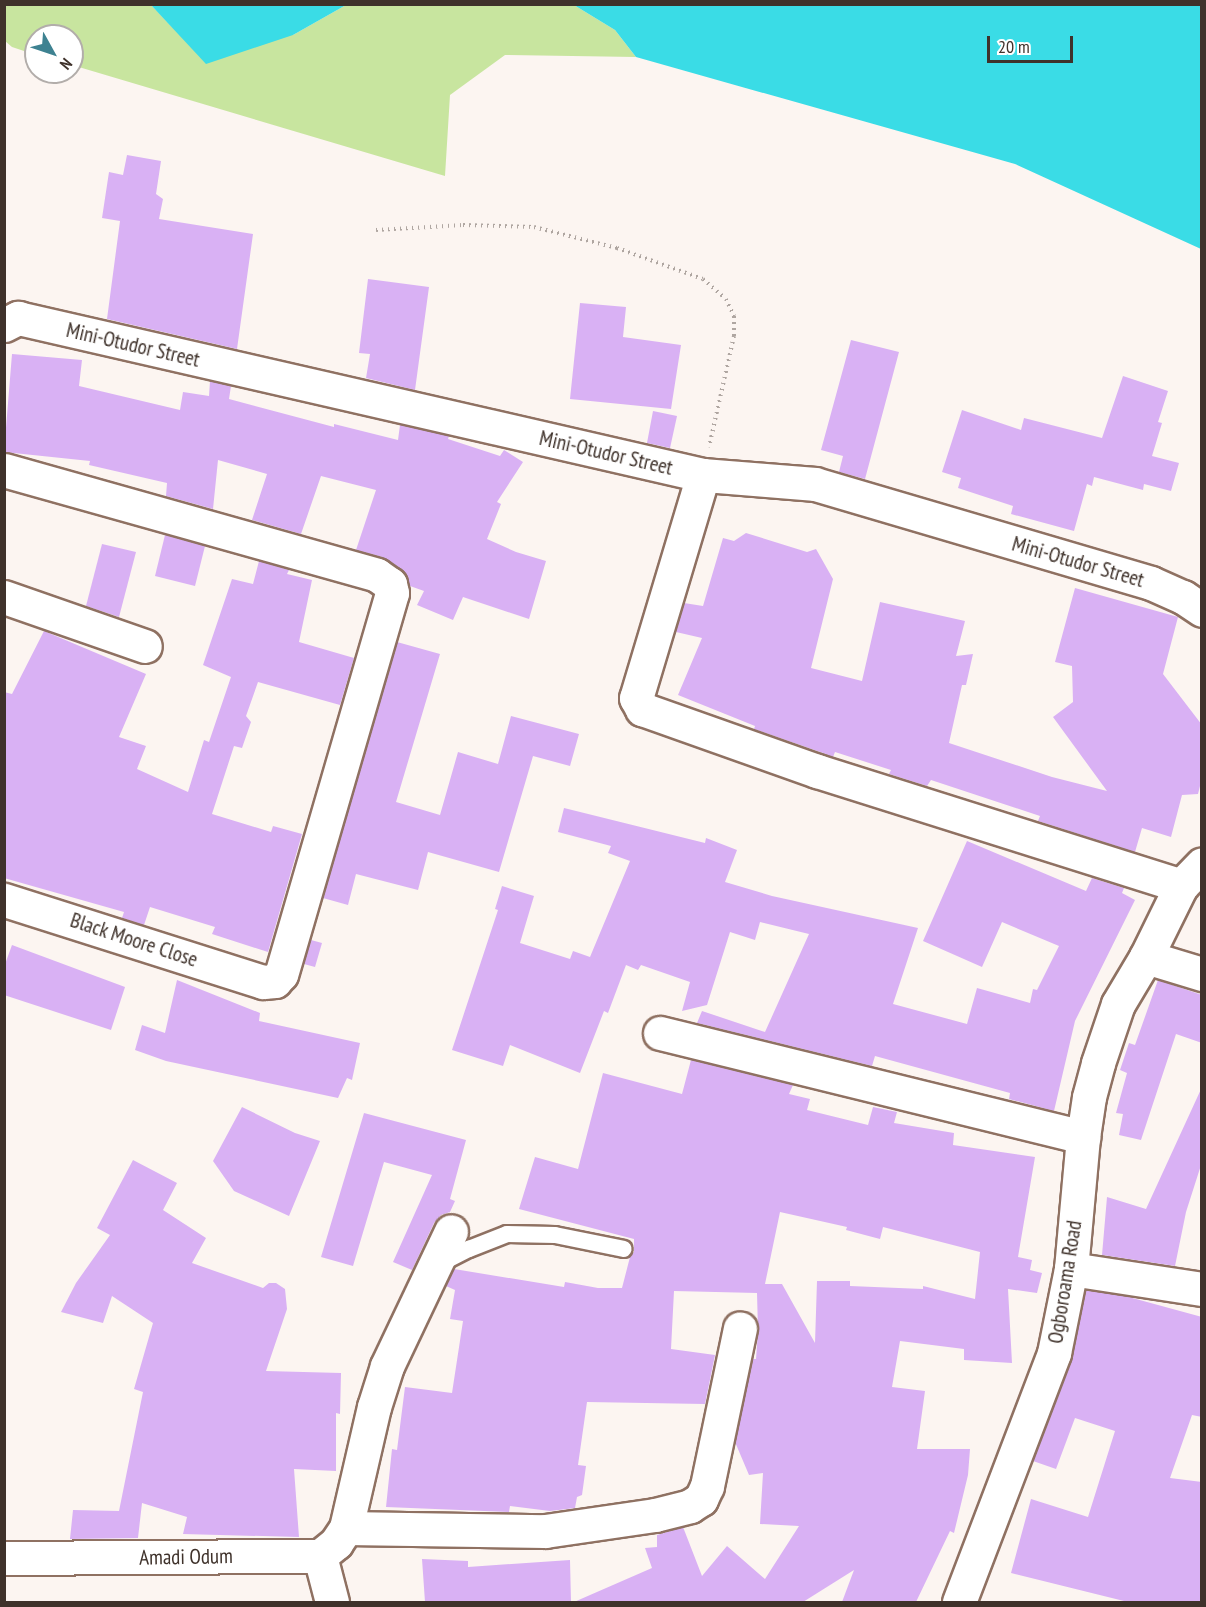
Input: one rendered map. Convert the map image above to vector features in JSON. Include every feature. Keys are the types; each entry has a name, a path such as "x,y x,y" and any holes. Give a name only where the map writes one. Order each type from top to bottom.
{"street":[{"name":"Mini-Otudor Street","path":"4,325 18,318 703,475 815,484 1152,583 1183,597 1202,610"},
{"name":"Black Moore Close","path":"4,470 377,575 390,584 392,593 281,974 275,981 263,982 4,900"},
{"path":"703,475 636,698 642,709 817,771 1191,875 1146,957 1202,974"},
{"path":"4,597 145,646"},
{"name":"Ogboroama Road","path":"959,1602 1054,1353 1071,1269 1083,1137 1089,1097 1118,1004 1146,957"},
{"path":"660,1033 1083,1137"},
{"path":"332,1602 320,1556 336,1543 346,1528 374,1407 387,1366 451,1231"},
{"path":"1071,1269 1202,1289"},
{"path":"346,1528 545,1531 654,1515 690,1506 701,1499 707,1486 740,1328"},
{"name":"Amadi Odum","path":"4,1558 320,1556"}],"lane":[{"path":"433,1268 469,1249 507,1234 555,1235 624,1249"}],"path":[{"path":"376,230 463,225 534,227 617,248 702,279 726,299 734,316 734,336 703,475"}],"green space":[{"path":"4,5 151,5 172,27 293,35 346,5 574,5 615,30 636,57 505,55 450,95 445,176 84,69 84,24 24,24 24,51 12,47 5,41"}],"water":[{"path":"151,5 346,5 293,35 206,64"},
{"path":"574,5 1201,5 1201,249 1015,164 636,57 615,30"}],"building":[{"path":"127,155 161,161 156,194 163,199 159,219 253,234 237,349 107,319 120,221 102,218 109,172 123,175"},
{"path":"368,279 429,287 415,390 366,378 370,354 359,353"},
{"path":"580,303 626,307 623,337 681,345 671,409 570,399"},
{"path":"851,340 899,352 865,479 839,472 843,456 821,450"},
{"path":"12,354 82,360 79,386 180,410 183,392 209,396 210,381 231,386 229,399 334,427 334,424 398,440 400,425 449,436 448,439 500,456 504,450 523,462 497,502 501,504 487,539 516,552 546,561 529,619 463,597 453,620 417,605 424,591 410,586 401,569 382,557 356,550 376,490 321,476 301,534 252,520 267,474 218,460 213,509 166,496 167,483 89,465 90,461 4,452"},
{"path":"1123,376 1168,391 1158,422 1162,423 1152,456 1179,463 1171,491 1144,484 1143,490 1094,477 1092,486 1087,484 1074,531 1011,514 1013,506 958,488 961,478 942,472 962,410 1021,430 1024,418 1102,438"},
{"path":"653,411 677,416 670,448 647,443"},
{"path":"746,533 807,552 816,549 833,579 811,668 862,681 880,602 965,621 956,656 973,654 966,685 962,685 949,743 1052,777 1107,791 1053,717 1073,702 1072,666 1055,662 1075,588 1178,617 1163,674 1202,725 1202,778 1198,794 1182,795 1171,837 1142,828 1135,852 1038,821 1040,816 931,780 927,786 889,774 891,770 835,752 833,757 754,729 755,726 678,695 702,638 676,632 684,603 703,606 723,538 734,541"},
{"path":"165,535 205,546 195,586 155,576"},
{"path":"102,544 136,552 119,617 86,606"},
{"path":"259,561 289,570 287,574 312,580 299,642 354,658 340,705 258,682 246,716 251,722 242,748 234,746 212,814 271,832 273,826 302,834 268,952 212,934 215,927 150,907 144,925 122,918 124,912 4,878 4,692 12,694 44,631 146,674 119,737 146,746 137,769 188,792 204,740 209,742 231,677 203,665 232,579 253,584"},
{"path":"397,642 440,654 396,802 440,815 458,752 498,764 511,716 579,734 570,766 533,756 499,872 428,852 418,890 356,874 348,905 323,898"},
{"path":"564,808 705,843 706,838 737,850 725,882 772,896 918,928 893,1004 967,1024 977,988 1030,1003 1033,989 1037,990 1059,946 1002,922 982,967 923,941 967,841 1086,891 1092,878 1124,888 1122,893 1135,900 1075,1021 1054,1111 1009,1099 1010,1093 875,1056 872,1066 697,1023 702,1011 765,1032 809,934 760,922 755,940 730,932 707,1005 682,1011 690,982 641,965 638,970 626,965 608,1013 604,1011 580,1073 510,1045 503,1066 452,1050 498,910 495,909 502,886 534,896 520,943 570,959 573,951 590,957 630,861 608,853 611,846 558,832"},
{"path":"311,940 322,943 315,967 304,964"},
{"path":"12,945 125,987 111,1030 4,995 4,967"},
{"path":"177,980 260,1013 259,1021 360,1043 352,1080 347,1078 338,1098 166,1061 135,1050 142,1025 165,1033"},
{"path":"1158,980 1202,995 1202,1043 1176,1034 1141,1140 1119,1135 1123,1114 1116,1113 1127,1073 1120,1070 1129,1043 1135,1045"},
{"path":"691,1060 793,1085 789,1094 810,1099 807,1110 868,1125 873,1107 897,1112 894,1123 954,1133 953,1145 1035,1157 1018,1257 1032,1260 1030,1270 1042,1273 1037,1293 1008,1289 1012,1363 964,1360 964,1349 900,1341 892,1387 925,1391 917,1449 970,1449 968,1475 954,1533 950,1531 916,1602 842,1602 854,1570 803,1602 574,1602 652,1568 645,1548 657,1547 657,1535 683,1527 702,1576 727,1546 765,1579 799,1526 760,1524 763,1473 749,1475 735,1442 753,1359 756,1359 757,1293 674,1291 671,1349 715,1355 705,1404 587,1402 578,1465 586,1466 582,1495 577,1497 575,1508 550,1511 510,1506 509,1512 386,1507 392,1449 397,1450 405,1387 452,1393 463,1321 450,1319 455,1290 446,1286 454,1269 564,1287 565,1282 598,1288 622,1288 630,1257 634,1252 634,1239 519,1209 535,1157 578,1169 603,1073 682,1094","holes":["780,1212 847,1227 846,1230 880,1239 883,1227 980,1252 975,1299 923,1286 923,1289 850,1286 850,1281 817,1281 815,1343 782,1284 765,1284"]},
{"path":"1202,1087 1202,1162 1186,1212 1175,1266 1102,1255 1107,1197 1146,1209"},
{"path":"242,1107 295,1133 320,1141 289,1216 234,1191 213,1161"},
{"path":"364,1113 466,1140 450,1199 455,1201 450,1212 441,1215 434,1223 412,1270 393,1262 432,1175 384,1162 353,1266 321,1257"},
{"path":"133,1160 177,1183 163,1210 206,1238 192,1263 263,1288 269,1283 276,1283 285,1289 287,1309 266,1371 341,1373 340,1414 336,1413 336,1471 294,1469 299,1537 183,1534 187,1517 142,1503 138,1538 70,1539 73,1510 119,1511 143,1392 134,1389 153,1323 112,1296 103,1323 61,1312 76,1283 110,1235 97,1228"},
{"path":"1086,1290 1125,1296 1202,1317 1202,1417 1192,1415 1170,1478 1202,1482 1202,1602 1128,1602 1011,1573 1031,1499 1088,1517 1115,1431 1075,1418 1056,1469 1033,1461 1072,1360"},
{"path":"422,1559 468,1561 468,1567 570,1560 571,1602 425,1602"}]}
